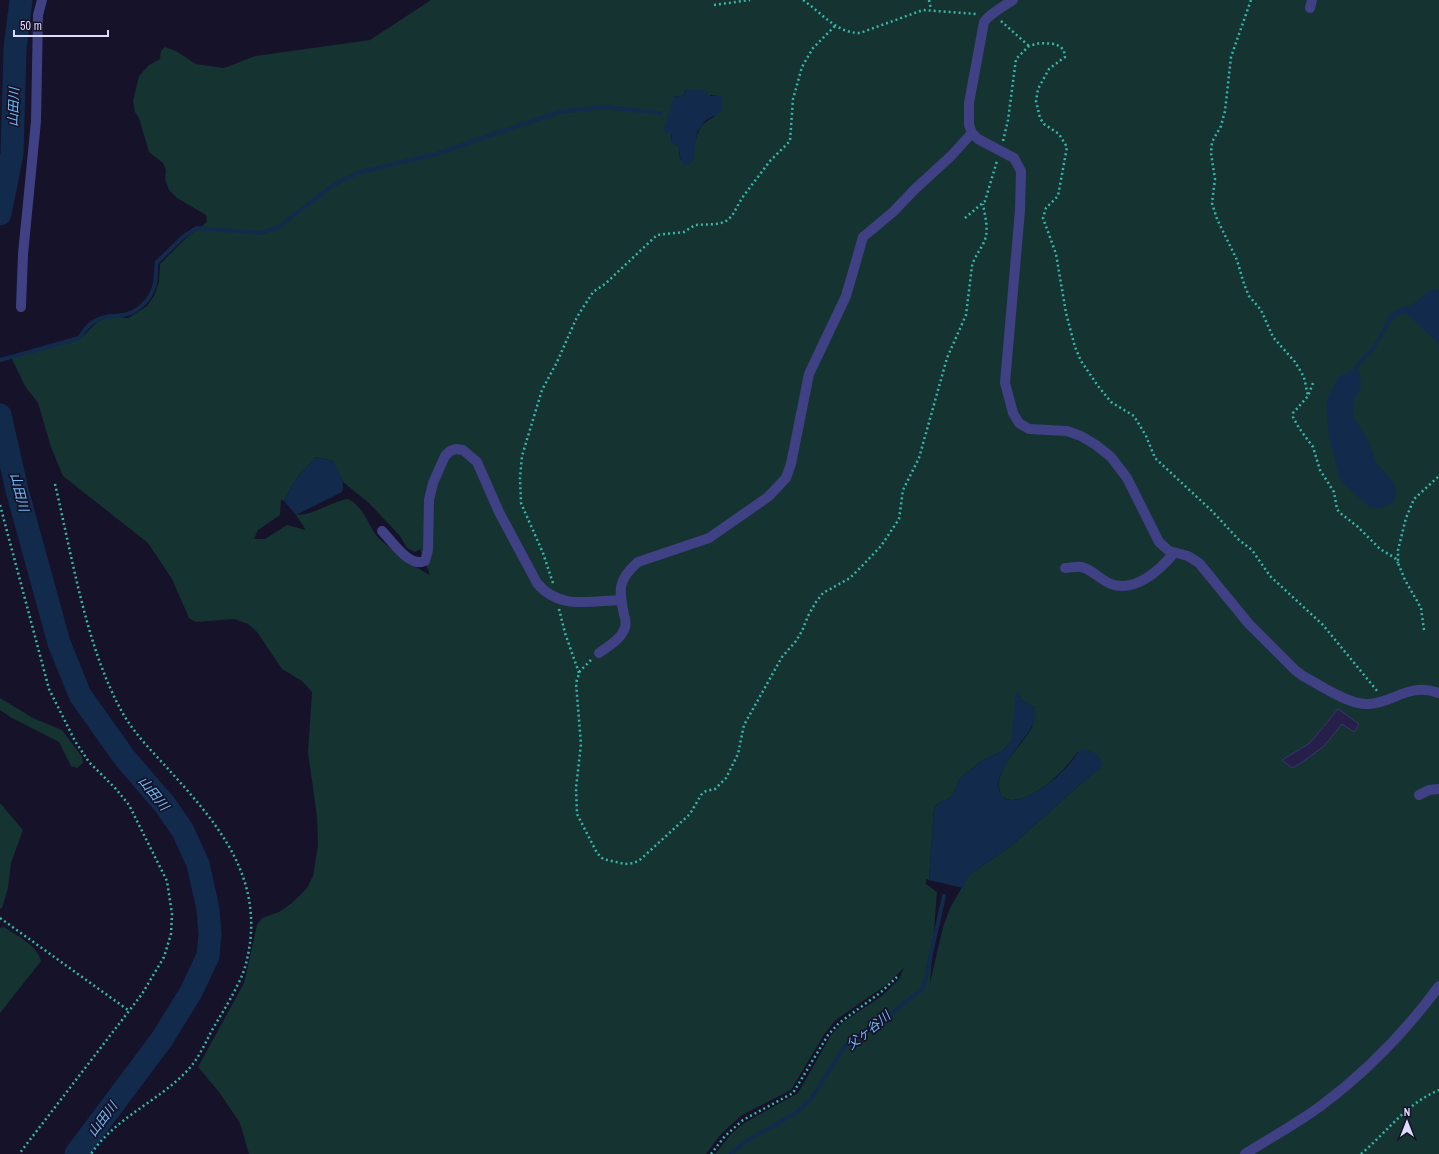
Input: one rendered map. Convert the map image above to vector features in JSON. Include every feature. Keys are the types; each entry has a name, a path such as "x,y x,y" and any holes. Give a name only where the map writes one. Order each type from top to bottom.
{"street":[{"path":"21,307 23,254 36,121 38,15 42,0"},
{"path":"1013,0 999,11 988,16 984,22 969,103 969,125 972,133 978,139 1014,158 1021,171 1020,210 1005,383 1013,413 1018,423 1029,429 1067,431 1091,442 1111,457 1127,478 1159,542 1169,552 1188,556 1200,563 1249,624 1295,670 1343,697 1360,704 1378,703 1385,699 1419,689 1439,693"},
{"path":"599,653 621,635 625,629 626,620 621,600 620,587 623,576 638,562 709,538 743,516 779,486 786,478 791,464 809,374 846,296 864,237 870,230 888,217 915,188 951,156 972,133"},
{"path":"382,531 404,554 414,562 421,563 425,561 428,550 429,500 433,483 450,451 456,448 463,450 477,462 499,512 536,583 544,592 557,599 576,602 621,600"},
{"path":"1065,568 1080,567 1088,569 1110,584 1128,586 1138,583 1159,569 1174,553"},
{"path":"1419,795 1429,790 1439,790"},
{"path":"1245,1154 1320,1106 1352,1081 1388,1046 1439,986"}],"path":[{"path":"714,5 750,0"},
{"path":"803,0 843,31 860,33 913,12 931,9 988,16 1000,20 1029,46"},
{"path":"929,0 931,9"},
{"path":"1251,0 1231,57 1225,111 1221,126 1212,142 1215,179 1212,203 1217,219 1237,260 1249,296 1261,310 1272,337 1295,362 1304,377 1308,396"},
{"path":"579,674 565,633 557,599 542,553 521,503 520,478 522,456 542,390 557,362 577,317 593,292 605,284 658,235 684,232 695,226 725,222 732,216 742,198 790,141 793,99 802,67 812,48 835,26"},
{"path":"599,653 586,663 579,674 576,690 582,744 576,788 577,814 597,853 603,859 615,863 634,863 641,859 690,814 701,795 706,791 715,789 726,778 738,754 744,725 782,657 796,642 816,602 823,593 850,578 858,570 881,546 899,519 903,490 919,458 947,358 966,315 972,266 974,259 984,243 986,235 987,228 983,204 1008,120 1016,59 1029,46 1040,43 1055,44 1064,51 1065,57 1049,69 1038,89 1036,102 1040,118 1044,124 1059,134 1067,147 1058,196 1046,208 1043,218 1054,247 1070,331 1082,361 1111,402 1134,416 1146,436 1154,458 1212,511 1239,540 1252,550 1270,576 1324,625 1385,699"},
{"path":"965,218 983,204"},
{"path":"1313,382 1308,396 1293,413 1293,417 1313,447 1320,470 1334,492 1337,509 1358,527 1371,541 1395,558 1405,580 1421,608 1424,630"},
{"path":"1398,563 1400,538 1414,499 1439,476"},
{"path":"55,484 90,631 113,694 122,712 147,746 192,797 226,842 236,859 247,888 252,919 245,969 194,1062 178,1079 112,1130 91,1154"},
{"path":"0,504 49,690 75,741 89,762 116,789 129,805 167,881 172,914 171,934 164,957 142,994 128,1010 19,1154"},
{"path":"0,918 128,1010"},
{"path":"711,1154 725,1136 743,1120 794,1093 828,1035 839,1023 880,993 897,977"},
{"path":"1361,1154 1386,1131 1394,1121 1422,1099 1439,1090"}],"green space":[{"path":"431,0 1439,0 1439,1154 715,1154 731,1134 744,1123 798,1093 831,1035 842,1023 883,995 899,979 904,968 886,985 836,1020 825,1033 791,1090 742,1115 721,1134 706,1154 249,1154 240,1123 219,1092 198,1067 244,983 257,925 262,918 279,912 293,902 307,888 313,876 318,845 317,816 308,753 312,692 302,681 282,669 257,632 248,624 234,619 196,622 189,618 172,579 148,543 63,476 51,447 38,403 25,386 11,357 80,339 97,322 111,316 128,318 147,306 154,296 159,282 160,264 185,239 207,222 206,215 177,198 169,190 165,179 166,170 163,163 149,152 139,118 135,112 133,101 139,76 149,65 160,59 161,51 165,47 176,51 196,64 224,68 255,56 370,40","holes":["686,90 708,95 721,96 714,117 703,125 697,135 693,161 680,159 679,147 671,142 674,96 680,97 684,95","316,457 333,461 343,482 369,503 400,536 407,548 415,552 420,549 430,575 386,545 376,535 358,506 348,499 316,511 296,515 306,530 287,525 265,539 254,539 258,530 280,515 281,500 284,501 296,479","1019,693 1020,699 1035,708 1034,720 1032,727 1009,759 1000,776 999,786 1001,796 1010,800 1020,799 1043,787 1064,769 1077,752 1100,768 1012,845 969,875 950,908 943,927 930,983 937,892 926,884 926,879 929,880 934,810 937,804 950,798 954,793 959,780 966,773 983,760 1003,751 1011,742"]},
{"path":"0,698 33,718 62,730 82,757 83,763 77,768 71,766 59,742 12,718 0,710"},
{"path":"0,803 23,830 11,863 8,888 2,908 0,909"},
{"path":"4,927 20,937 36,950 41,961 0,1013 0,928"}],"water":[{"path":"686,90 704,90 711,96 721,96 723,100 721,112 706,120 697,132 693,161 687,166 681,160 679,147 671,142 672,135 663,132 674,96 680,97 684,95"},
{"path":"1439,289 1439,344 1409,316 1405,314 1399,315 1393,319 1373,352 1358,367 1361,383 1360,390 1355,398 1353,416 1367,438 1376,462 1393,482 1396,492 1394,502 1389,505 1378,508 1369,507 1342,482 1339,477 1329,437 1326,403 1338,377 1354,369 1358,361 1371,348 1379,336 1390,314 1398,309 1413,304 1428,291"},
{"path":"316,457 333,461 342,480 342,492 296,515 284,501 296,479"},
{"path":"1016,692 1019,693 1020,699 1035,708 1035,717 1032,726 1007,762 1002,772 999,782 999,791 1005,799 1013,800 1022,798 1041,789 1066,768 1080,750 1091,751 1100,758 1103,764 1094,774 1085,780 1012,845 969,875 963,888 929,880 934,810 937,804 950,798 954,793 959,780 966,773 983,760 1003,751 1011,742"}],"building":[{"path":"1338,709 1359,724 1354,732 1342,724 1324,746 1301,763 1292,768 1282,760 1310,743"}],"waterway":[{"name":"山田川","path":"0,214 12,154 15,49 21,0"},
{"path":"0,360 79,338 89,325 97,320 104,317 128,314 138,309 152,292 157,262 184,236 197,228 259,233 277,228 332,186 357,173 436,154 559,112 604,107 661,113"},
{"name":"山田川","path":"0,415 17,490 59,643 80,695 124,757 166,806 183,831 198,864 208,909 210,934 208,956 191,992 162,1039 76,1154"},
{"name":"父ヶ谷川","path":"731,1154 745,1142 797,1112 811,1099 845,1046 884,1019 921,990 924,985 944,896"}]}
